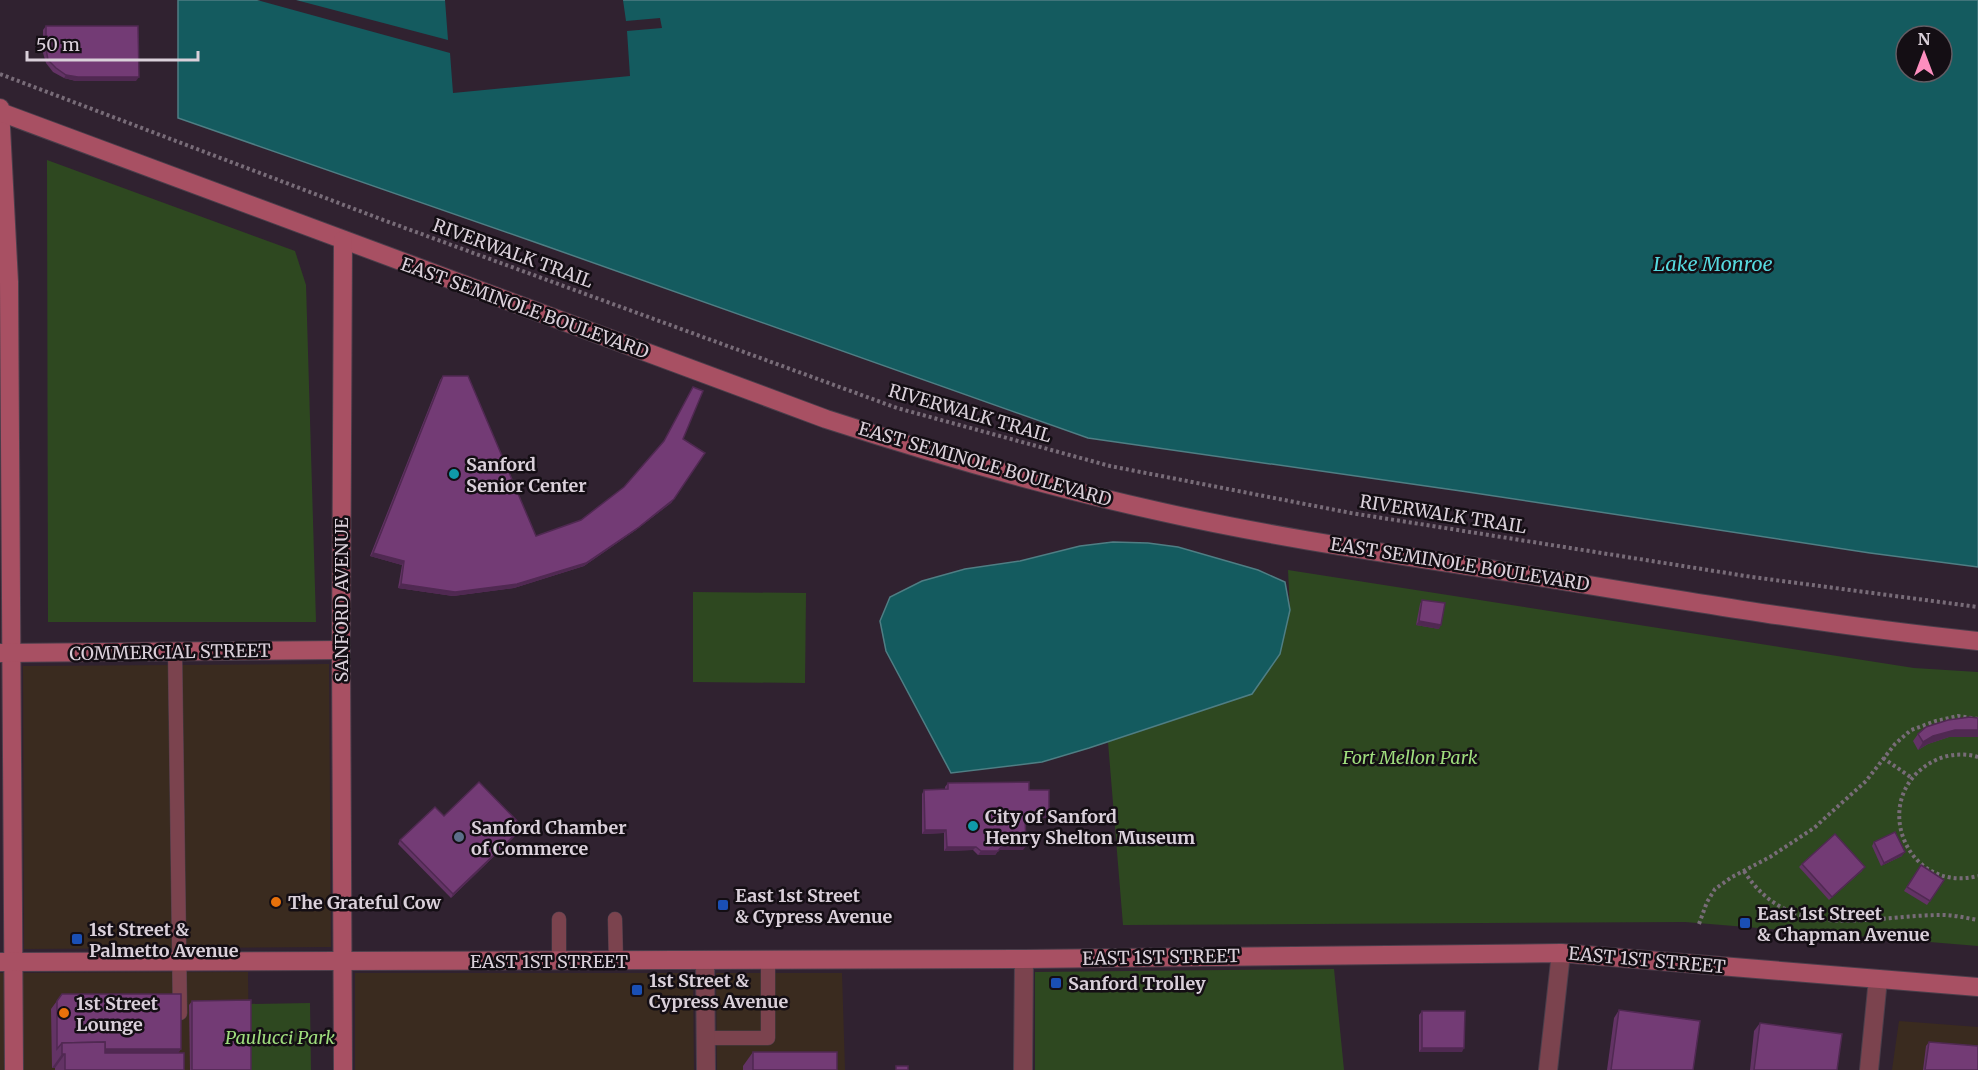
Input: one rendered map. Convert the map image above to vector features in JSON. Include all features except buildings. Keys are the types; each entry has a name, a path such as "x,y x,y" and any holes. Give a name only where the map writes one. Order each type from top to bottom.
{"street":[{"name":"EAST SEMINOLE BOULEVARD","path":"0,111 826,419 932,454 1164,513 1282,536 1828,624 1978,641"},
{"path":"0,111 9,282 5,497 6,962 14,1070"},
{"name":"SANFORD AVENUE","path":"342,240 343,1070"},
{"name":"COMMERCIAL STREET","path":"6,653 341,650"},
{"path":"1548,1070 1561,953"},
{"name":"EAST 1ST STREET","path":"6,962 1024,959 1561,953 1978,987"},
{"path":"1023,1070 1024,959"},
{"path":"705,960 706,1070"},
{"path":"1869,1070 1878,979"}],"lane":[{"path":"175,652 180,1024"},
{"path":"559,919 559,961"},
{"path":"615,919 616,961"},
{"path":"705,1038 768,1038 768,960"}],"path":[{"name":"RIVERWALK TRAIL","path":"0,74 386,221 897,408 1099,464 1351,513 1752,577 1978,607"},
{"path":"1699,924 1707,902 1715,889 1814,828 1866,781 1883,758 1911,730 1958,716 1978,719"},
{"path":"1978,757 1958,754 1928,763 1906,786 1900,802 1898,818 1907,848 1917,861 1944,877 1960,879 1978,876"},
{"path":"1883,758 1912,778"},
{"path":"1744,871 1751,883 1780,906 1803,917 1817,920 1860,921 1944,915 1978,920"}],"shaded area":[{"path":"329,664 331,947 24,949 23,666"},
{"path":"248,972 249,1070 0,1070 0,973"},
{"path":"355,973 693,973 694,1070 355,1070"},
{"path":"716,973 842,973 845,1070 717,1070"},
{"path":"1899,1021 1978,1027 1978,1070 1892,1070"}],"green space":[{"path":"47,160 295,251 306,285 316,622 48,622"},
{"name":"Fort Mellon Park","path":"1288,570 1914,668 1978,672 1978,946 1685,922 1123,925 1108,742 1252,694 1280,653 1290,610"},
{"path":"693,592 806,593 805,683 693,682"},
{"path":"1334,969 1344,1070 1035,1070 1035,972"},
{"name":"Paulucci Park","path":"310,1003 311,1070 249,1070 248,1004"}],"water":[{"name":"Lake Monroe","path":"178,0 1978,0 1978,567 1088,438 178,118"},
{"path":"1113,542 1178,547 1258,570 1285,582 1290,610 1280,654 1252,694 1042,762 951,773 886,651 880,621 890,597 922,581 965,569 1020,561 1080,546"}],"pier":[{"path":"257,0 296,0 448,40 445,0 623,0 626,21 660,18 662,28 627,31 630,76 453,93 450,53"}],"place":[{"name":"Sanford Senior Center","path":"454,474"},
{"name":"City of Sanford Henry Shelton Museum","path":"973,826"},
{"name":"Sanford Chamber of Commerce","path":"459,837"},
{"name":"The Grateful Cow","path":"276,902"},
{"name":"East 1st Street & Cypress Avenue","path":"723,905"},
{"name":"East 1st Street & Chapman Avenue","path":"1745,923"},
{"name":"1st Street & Palmetto Avenue","path":"77,939"},
{"name":"Sanford Trolley","path":"1056,983"},
{"name":"1st Street & Cypress Avenue","path":"637,990"},
{"name":"1st Street Lounge","path":"64,1013"}]}
